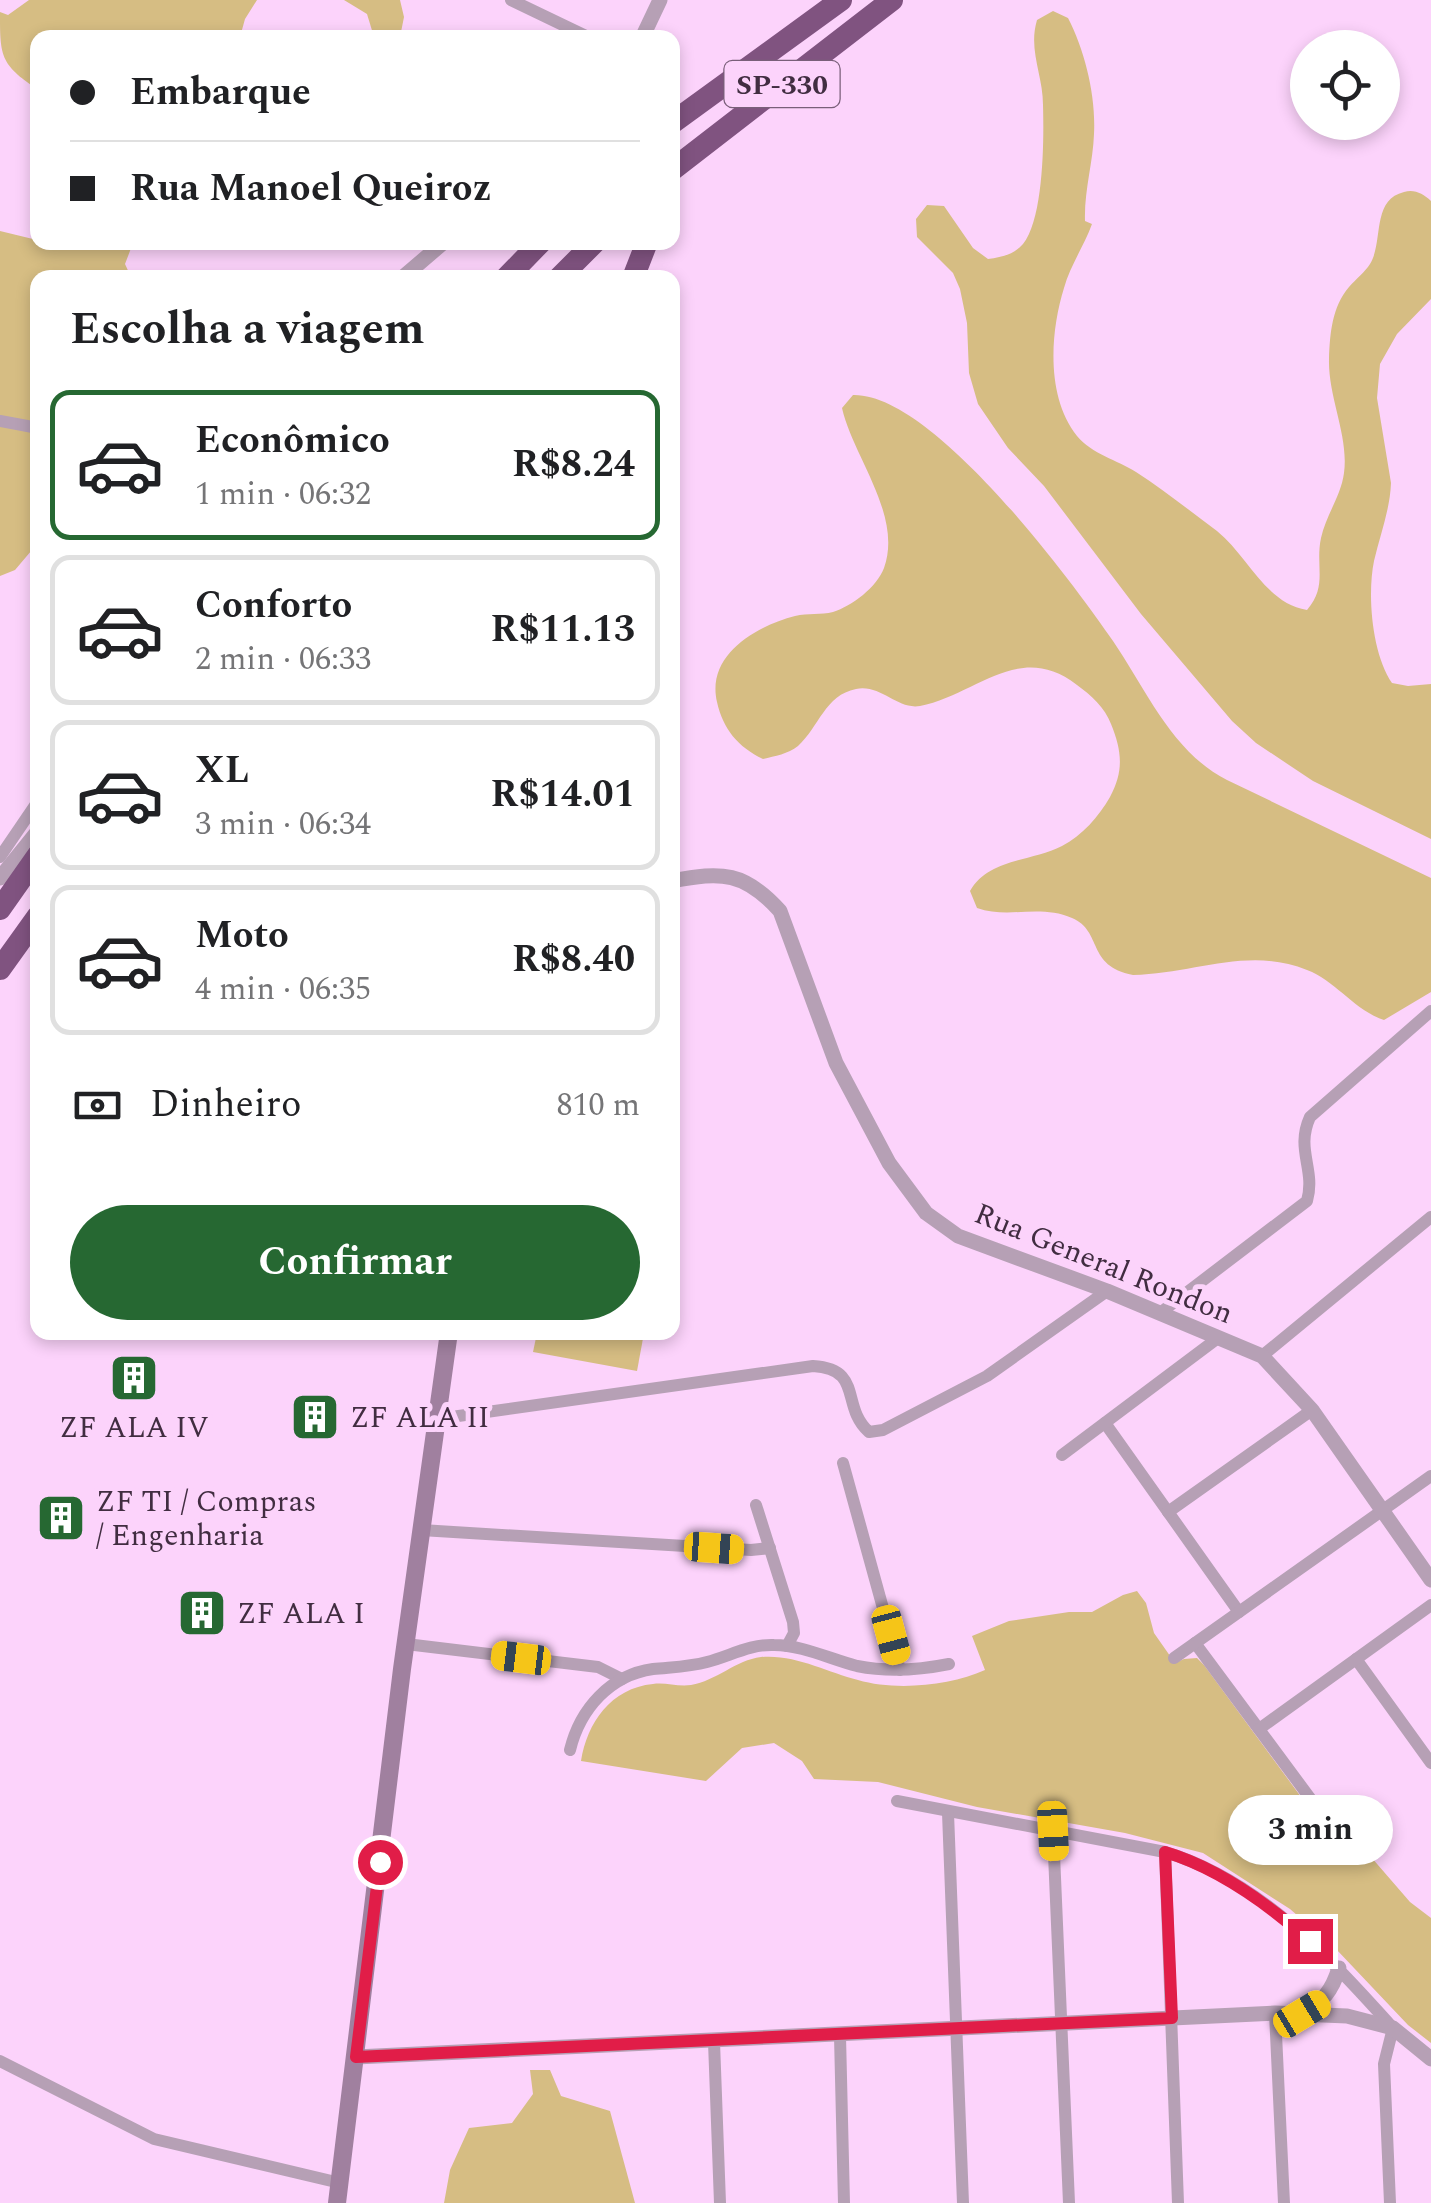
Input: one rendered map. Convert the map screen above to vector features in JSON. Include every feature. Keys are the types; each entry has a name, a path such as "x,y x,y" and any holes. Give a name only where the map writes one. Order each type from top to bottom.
{"highway":[{"name":"SP-330","path":"680,117 841,0"},
{"name":"SP-330","path":"680,164 892,0"},
{"path":"680,175 722,130"},
{"path":"514,270 533,250"},
{"path":"566,270 587,250"},
{"path":"0,909 30,866"},
{"path":"0,968 30,927"}],"main road":[{"path":"338,2203 406,1644 448,1340"}],"street":[{"path":"511,0 573,30"},
{"path":"646,30 660,0"},
{"path":"411,270 435,250"},
{"path":"0,421 30,427"},
{"path":"0,857 30,812"},
{"path":"0,878 30,841"},
{"name":"Rua General Rondon","path":"680,880 719,874 744,880 765,894 780,911 836,1063 889,1163 926,1213 958,1236 1107,1291 1262,1356 1312,1410 1431,1580"},
{"path":"1160,1313 1307,1202 1311,1187 1302,1134 1310,1117 1431,1011"},
{"path":"1262,1356 1424,1229 1431,1217"},
{"path":"437,1419 812,1366 833,1367 846,1378 858,1423 869,1432 883,1430 986,1376 1107,1291"},
{"path":"1062,1455 1218,1338"},
{"path":"1168,1512 1312,1410"},
{"path":"1105,1423 1239,1612"},
{"path":"843,1463 900,1670"},
{"path":"1174,1658 1431,1476"},
{"path":"756,1505 793,1622 794,1634 787,1646"},
{"path":"422,1530 770,1548"},
{"path":"1259,1729 1431,1605"},
{"path":"1195,1642 1324,1817"},
{"path":"406,1644 598,1668 622,1679"},
{"path":"570,1750 587,1710 602,1693 622,1679 644,1671 706,1662 750,1647 787,1646 858,1666 900,1670 949,1664"},
{"path":"1356,1659 1431,1762"},
{"path":"897,1801 1165,1852 1196,1862 1281,1916 1339,1968 1393,2028 1431,2059"},
{"path":"948,1812 963,2203"},
{"path":"1053,1831 1069,2203"},
{"path":"1165,1852 1178,2203"},
{"path":"1302,2014 1321,2003 1332,1989 1339,1968"},
{"path":"356,2057 1275,2013 1347,2016 1393,2028"},
{"path":"1275,2013 1284,2203"},
{"path":"1390,2203 1384,2064 1393,2028"},
{"path":"840,2036 844,2203"},
{"path":"714,2042 720,2203"},
{"path":"0,2060 154,2139 340,2183"}],"shaded area":[{"path":"29,0 257,0 242,30 30,30 30,84 9,65 2,49 0,12 8,15"},
{"path":"344,0 400,0 404,17 401,30 372,30 367,14"},
{"path":"1053,11 1068,18 1080,45 1094,119 1085,210 1085,221 1092,224 1064,288 1056,325 1054,364 1060,403 1077,436 1090,448 1136,472 1217,531 1268,589 1292,606 1307,610 1317,593 1321,538 1344,473 1344,445 1329,359 1335,312 1343,295 1370,264 1387,203 1408,191 1431,201 1431,299 1397,334 1380,364 1377,398 1391,483 1371,590 1376,641 1392,683 1431,684 1431,839 1313,781 1256,743 1232,721 1141,614 1044,486 1008,448 978,404 969,373 967,323 960,289 953,273 917,237 916,219 927,205 944,206 973,248 988,259 1007,255 1023,244 1035,216 1043,157 1035,31 1037,20"},
{"path":"0,231 30,238 30,250 130,250 125,264 128,270 30,270 30,552 15,570 0,576"},
{"path":"853,395 885,402 921,424 996,493 1065,575 1162,719 1191,754 1227,780 1431,878 1431,992 1384,1020 1363,1010 1317,975 1285,963 1242,961 1133,975 1108,964 1088,931 1072,918 1048,912 977,908 970,891 978,880 999,866 1050,851 1076,837 1101,811 1118,778 1119,752 1108,718 1087,693 1056,673 1017,669 920,706 904,704 873,690 856,689 837,698 790,751 763,759 739,743 723,721 717,702 719,670 727,657 737,645 765,627 848,605 870,589 884,568 888,548 882,507 842,408"},
{"path":"536,1340 643,1340 637,1371 533,1352"},
{"path":"1137,1591 1146,1603 1154,1633 1175,1663 1197,1658 1318,1820 1339,1820 1410,1902 1431,1918 1431,2043 1290,1909 1203,1853 1125,1833 977,1807 878,1782 814,1779 802,1761 774,1743 742,1748 706,1781 581,1761 595,1721 613,1700 638,1687 691,1685 761,1657 798,1661 873,1683 939,1683 985,1670 972,1636 1009,1621 1092,1612"},
{"path":"530,2070 550,2070 561,2096 610,2111 635,2203 444,2203 450,2170 469,2128 512,2123 533,2094"}],"place":[{"name":"ZF ALA IV","path":"134,1378"},
{"name":"ZF ALA II","path":"315,1417"},
{"name":"ZF TI / Compras / Engenharia","path":"61,1518"},
{"name":"ZF ALA I","path":"202,1613"}],"route":[{"path":"380,1862 356,2057 1172,2018 1165,1852 1196,1862 1281,1916 1310,1941"}]}
